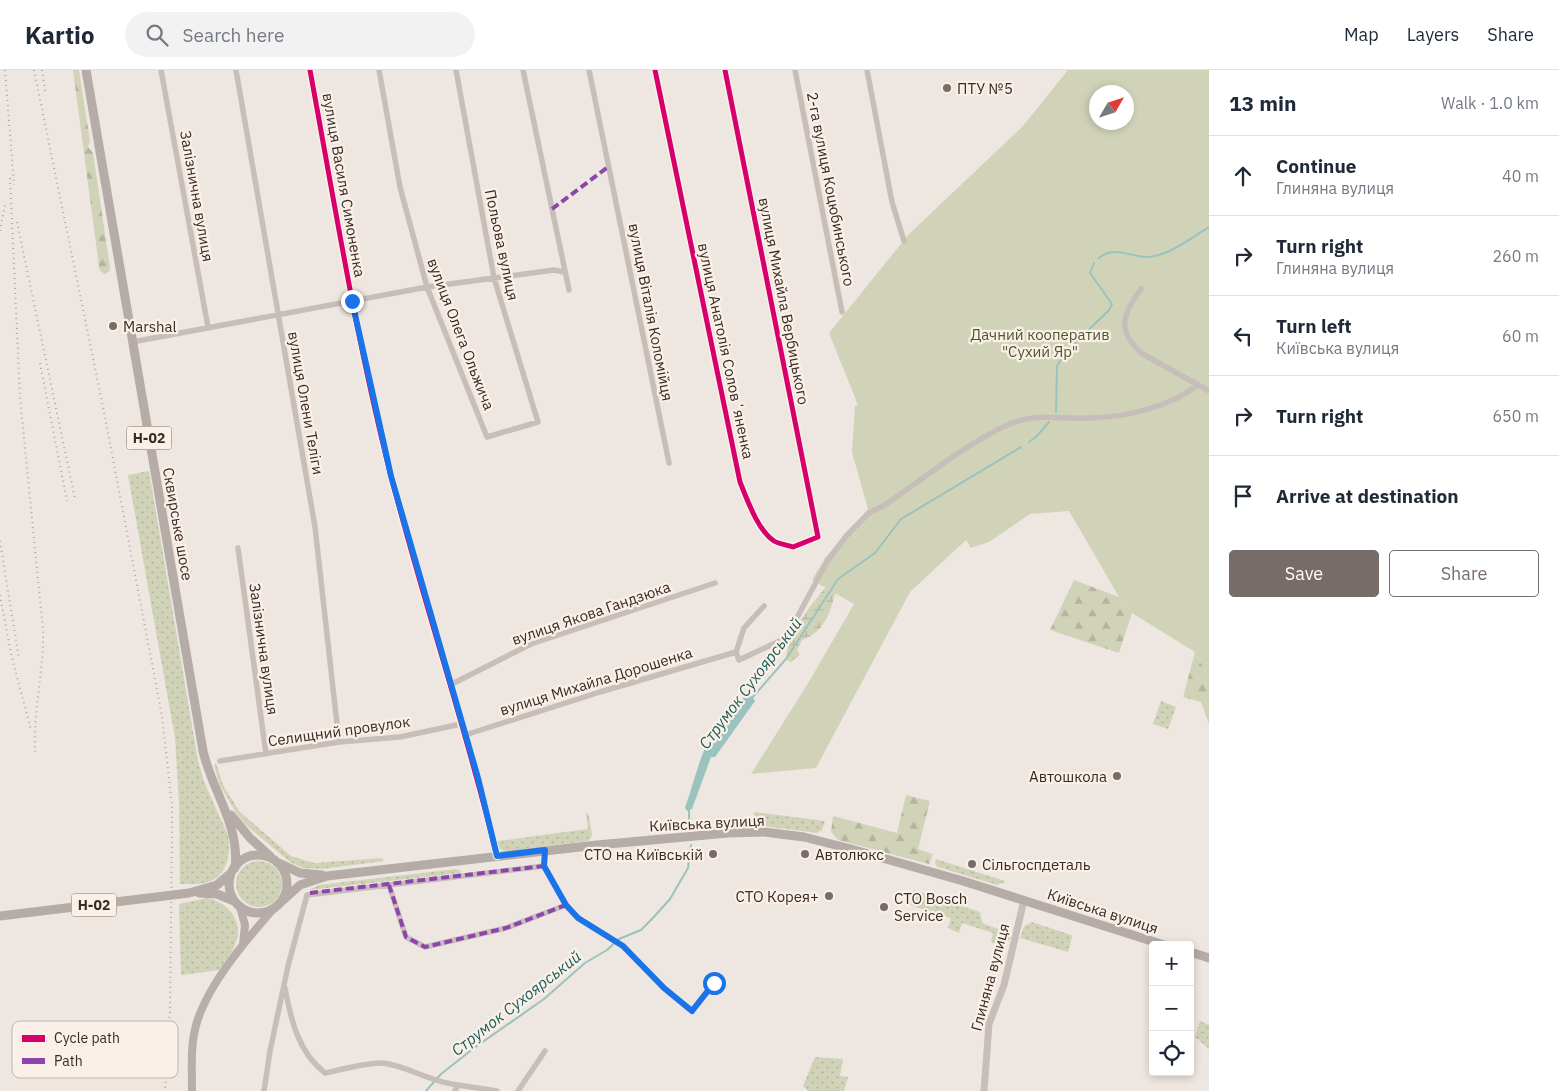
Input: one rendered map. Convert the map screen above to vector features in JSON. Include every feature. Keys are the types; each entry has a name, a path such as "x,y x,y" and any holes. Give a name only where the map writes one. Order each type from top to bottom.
{"main road":[{"name":"Сквирське шосе","path":"86,70 203,751 211,780 222,803 235,842 233,871"},
{"name":"Сквирське шосе","path":"222,803 240,828 275,860"},
{"name":"Київська вулиця","path":"277,906 300,885 327,876 545,850 728,832 784,834 852,849 1024,900 1152,941"},
{"path":"241,950 245,936 245,926 230,887 233,871 248,857 256,855 275,860"},
{"name":"Київська вулиця","path":"275,860 300,873 327,876"},
{"name":"Н-02","path":"0,916 189,893 217,894 257,912 277,906 287,890 287,883 275,860"},
{"name":"Н-02","path":"189,893 217,885 233,871"},
{"path":"192,1091 193,1044 197,1022 212,991 241,950 277,906"},
{"path":"1194,953 1209,958"}],"street":[{"name":"Залізнична вулиця","path":"161,70 208,327"},
{"name":"вулиця Олени Теліги","path":"236,70 314,527 339,742"},
{"name":"вулиця Василя Симоненка","path":"310,70 352,301 391,476 465,735 497,856"},
{"name":"вулиця Олега Ольжича","path":"379,70 400,187 427,287 487,437 538,422"},
{"name":"Польова вулиця","path":"456,70 494,278 538,422"},
{"path":"523,70 569,290"},
{"name":"вулиця Віталія Коломійця","path":"589,70 629,260 668,463"},
{"name":"вулиця Анатолія Соловʼяненка","path":"655,70 740,482 750,509 773,540 793,547 818,537"},
{"name":"вулиця Михайла Вербицького","path":"725,70 818,537"},
{"name":"2-га вулиця Коцюбинського","path":"795,70 842,312"},
{"path":"867,70 892,202 904,241"},
{"path":"132,342 427,287 554,270 564,272"},
{"path":"1141,289 1124,319 1127,337 1140,353 1209,391"},
{"name":"вулиця Михайла Дорошенка","path":"465,735 600,692 736,652 739,660 786,638 828,560 852,530 869,513 891,501 975,443 1015,422 1044,416 1091,418 1152,408 1187,393 1198,385"},
{"name":"Залізнична вулиця","path":"238,548 266,754"},
{"name":"вулиця Якова Гандзюка","path":"450,685 531,644 715,584"},
{"path":"736,652 744,628 764,606"},
{"name":"Селищний провулок","path":"220,761 339,742 400,737 461,724"},
{"path":"545,850 544,866 566,905 578,918 620,944 664,988 692,1011 714,983"},
{"path":"264,1091 270,1051 285,984 305,899 310,893 544,866"},
{"path":"389,885 406,937 425,947 506,928 566,905"},
{"name":"Глиняна вулиця","path":"984,1091 990,1024 1004,985 1024,900"},
{"path":"285,984 295,1032 306,1053 325,1073 381,1063 403,1068 456,1088 497,1091"},
{"path":"518,1091 545,1051"}],"green space":[{"path":"73,70 79,70 90,141 88,147 93,153 110,268 109,272 104,274 99,269"},
{"name":"Дачний кооператив \"Сухий Яр\"","path":"1068,70 1209,70 1209,678 1195,652 1132,613 1119,597 1069,511 1030,514 989,542 971,548 966,540 910,592 816,768 751,774 810,680 854,604 812,580 825,558 868,509 852,452 855,406 858,405 829,333 909,234 1023,126"},
{"path":"149,471 198,761 205,784 228,835 229,849 224,869 215,879 201,884 180,884 179,802 175,738 128,475"},
{"path":"842,570 826,620 812,635 802,640 797,650 800,655 791,662 786,659 792,636 816,599"},
{"path":"1074,580 1119,597 1132,613 1119,653 1050,630"},
{"path":"1195,652 1209,678 1209,724 1201,702 1183,697"},
{"path":"1161,701 1176,707 1168,729 1153,724"},
{"path":"216,763 223,785 239,811 291,856 314,863 382,858 384,861 322,869 303,868 290,862 246,825 236,813 220,785 214,765"},
{"path":"906,795 930,801 918,849 933,854 929,864 838,840 831,832 833,816 897,833"},
{"path":"754,812 825,821 822,830 817,833 763,826 755,821"},
{"path":"586,813 589,815 592,836 588,841 505,851 498,848 498,841 588,829"},
{"path":"936,859 1005,882 997,885 938,867 935,864"},
{"path":"254,861 264,861 276,867 281,875 281,893 276,901 268,906 254,907 246,904 239,897 236,889 236,879 239,871 246,864"},
{"path":"456,869 461,871 460,873 309,890 319,885"},
{"path":"913,890 980,912 982,923 1011,934 1011,938 1004,945 991,942 993,933 962,923 959,933 948,928 951,918 908,903"},
{"path":"207,898 221,903 232,913 238,927 236,942 220,970 181,975 179,904"},
{"path":"1032,922 1071,935 1068,952 1020,938 1024,926"},
{"path":"1200,1021 1209,1025 1209,1049 1195,1037"},
{"path":"815,1057 843,1059 840,1076 848,1077 844,1091 808,1091 803,1086"}],"water":[{"path":"750,694 755,701 715,757 711,757 692,809 687,811 685,808 705,748 732,709 745,696"}],"waterway":[{"name":"Струмок Сухоярський","path":"1099,258 1110,252 1141,257 1155,256 1180,246 1209,227"},
{"name":"Струмок Сухоярський","path":"1056,412 1057,366 1065,353 1109,310 1112,304 1090,273 1094,263"},
{"name":"Струмок Сухоярський","path":"1029,442 1049,422"},
{"name":"Струмок Сухоярський","path":"752,698 786,659 838,579 875,553 901,519 1021,447"},
{"name":"Струмок Сухоярський","path":"689,810 689,821"},
{"name":"Струмок Сухоярський","path":"426,1091 441,1074 474,1048 544,999 585,963 607,950 619,939 641,930 670,899 688,868 691,845"}],"railway":[{"path":"5,70 14,185"},
{"path":"34,70 103,407 162,716 172,806 169,1021"},
{"path":"42,70 45,91"},
{"path":"10,178 20,397 43,630 35,752"},
{"path":"0,231 5,205"},
{"path":"17,222 75,499"},
{"path":"40,363 67,501"},
{"path":"0,541 19,659"},
{"path":"0,595 11,654 31,730"},
{"path":"165,1091 166,1078"}],"marked path":[{"path":"552,209 608,167"},
{"path":"310,893 544,866"},
{"path":"389,885 406,937 425,947 506,928 566,905"}],"cycle path":[{"path":"310,70 347,274 379,426 404,524 472,761 497,856"},
{"path":"655,70 740,482 763,530 774,541 793,547 818,537 725,70"}],"place":[{"name":"ПТУ №5","path":"947,88"},
{"name":"Marshal","path":"113,326"},
{"name":"Автошкола","path":"1117,776"},
{"name":"СТО на Київській","path":"713,854"},
{"name":"Автолюкс","path":"805,854"},
{"name":"Сільгоспдеталь","path":"972,864"},
{"name":"СТО Корея+","path":"829,896"},
{"name":"СТО Bosch Service","path":"884,907"}],"route":[{"path":"352,301 391,476 478,778 497,856 545,850 544,866 566,905 578,918 623,946 664,988 692,1011 714,983"}]}
